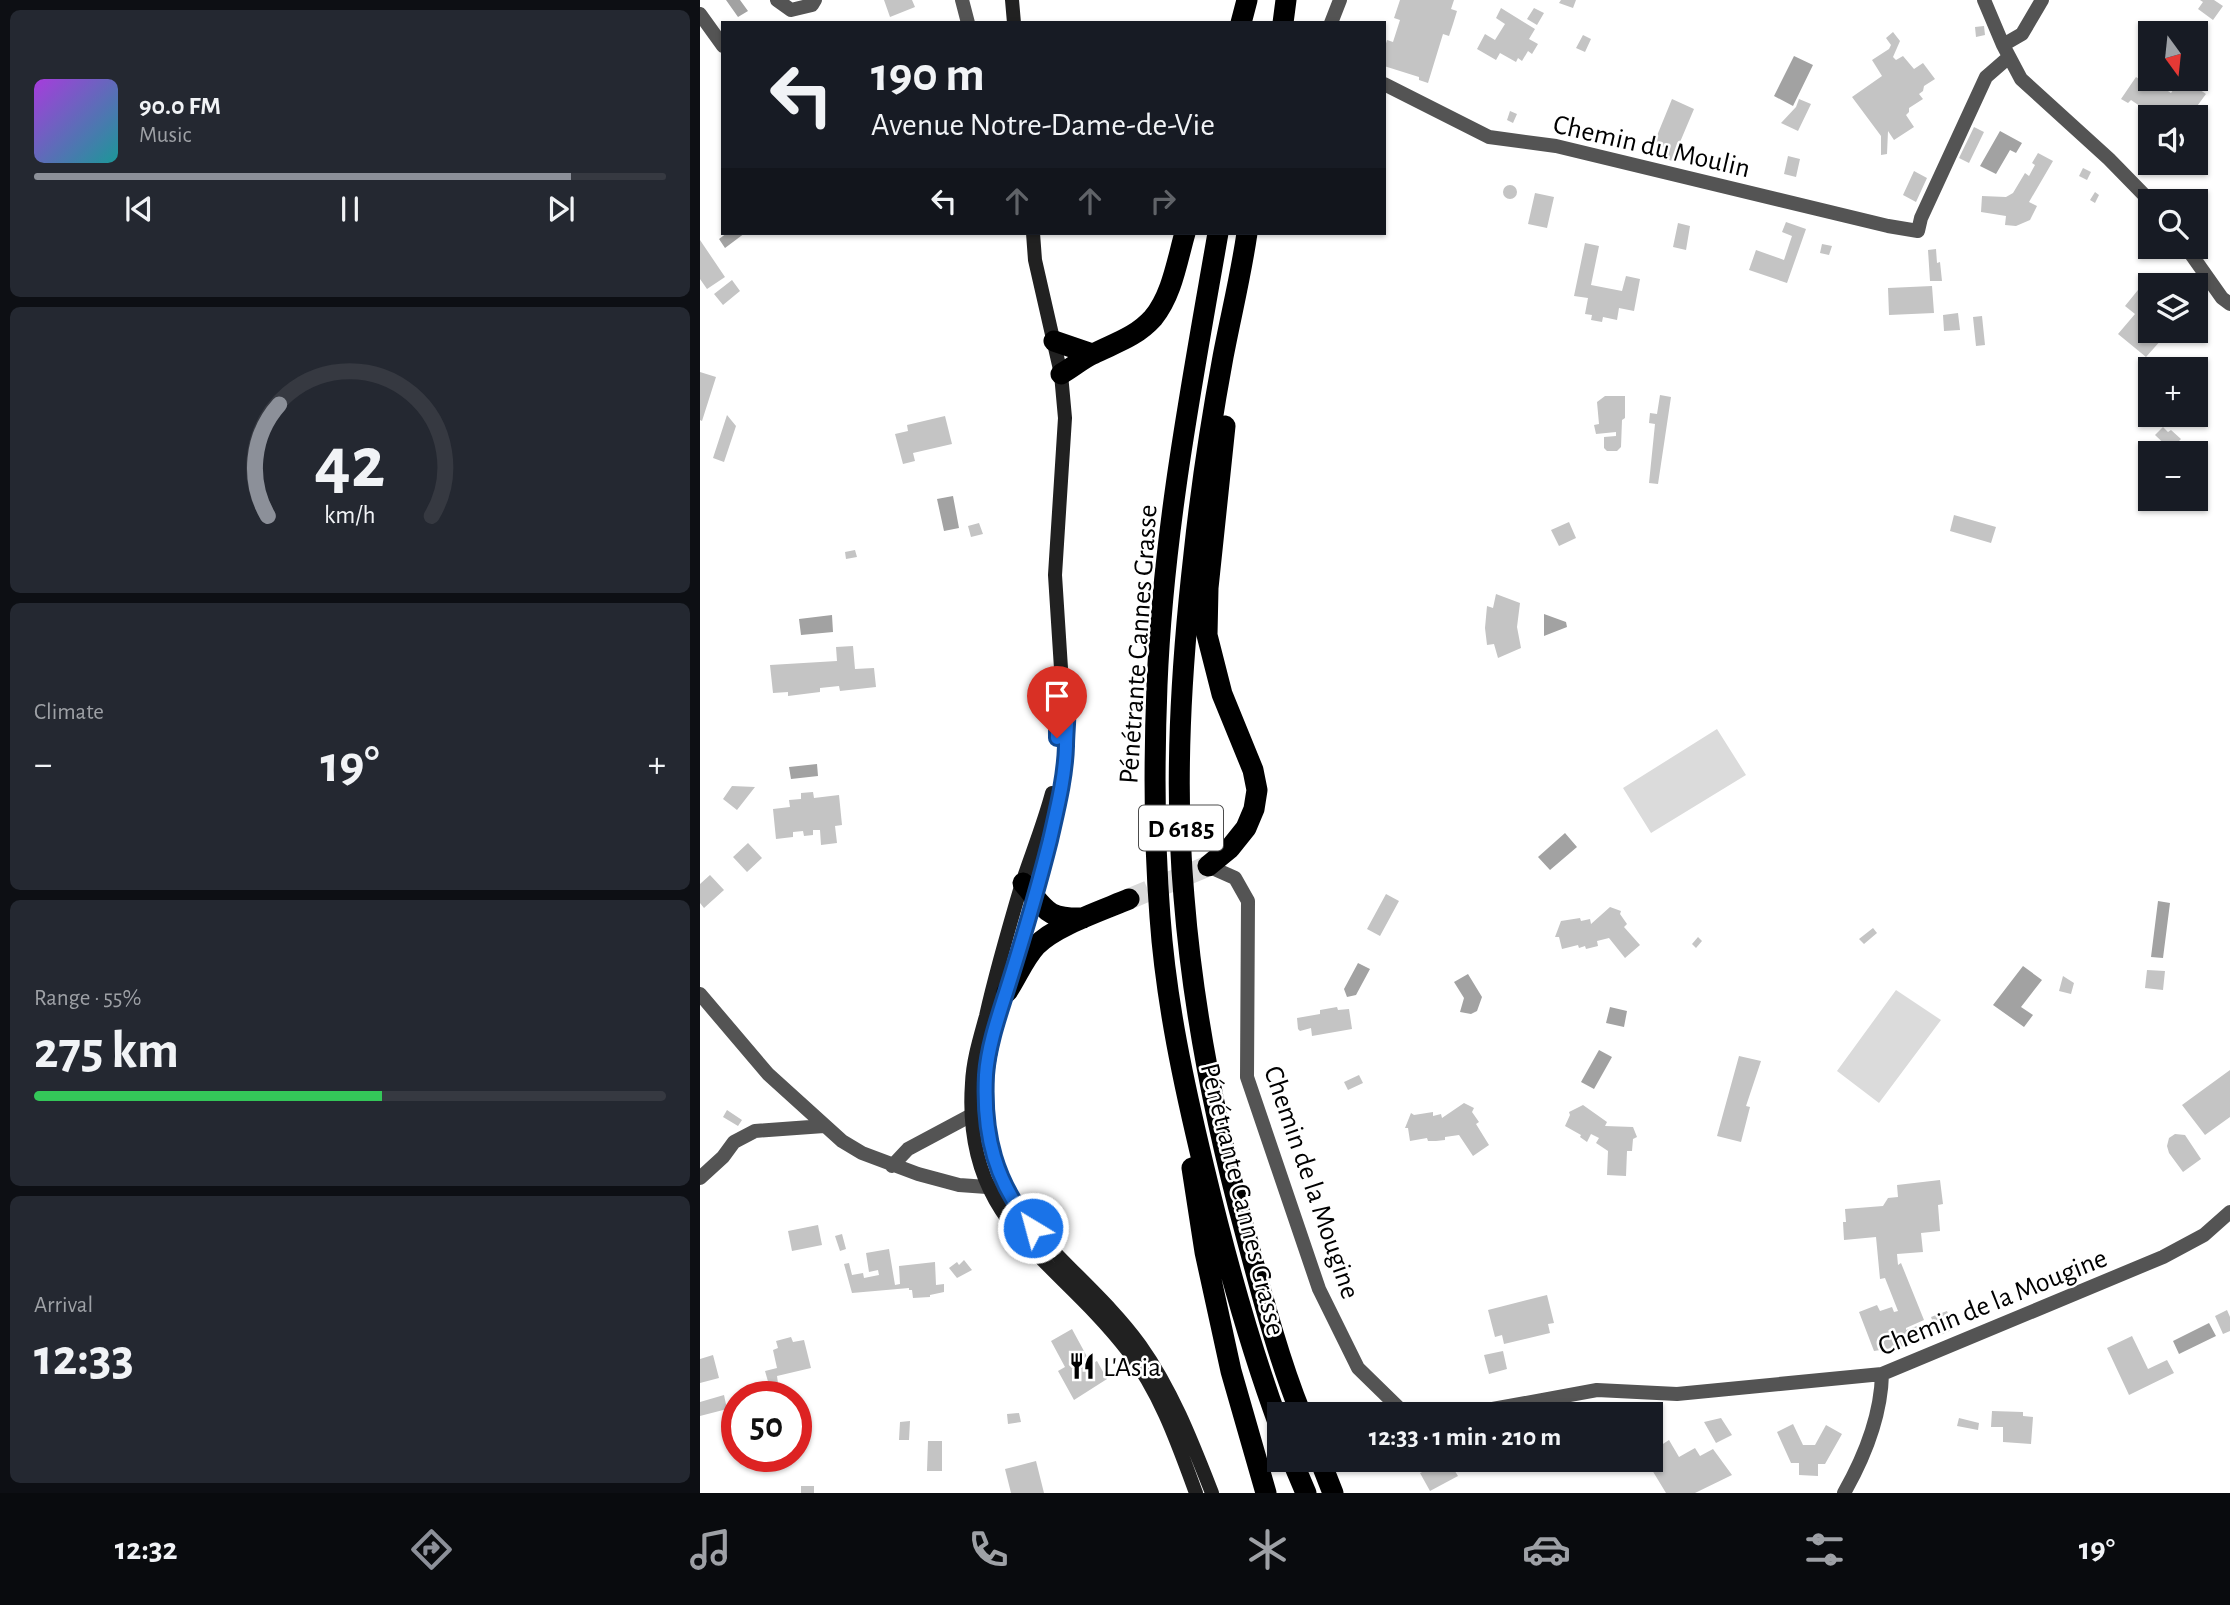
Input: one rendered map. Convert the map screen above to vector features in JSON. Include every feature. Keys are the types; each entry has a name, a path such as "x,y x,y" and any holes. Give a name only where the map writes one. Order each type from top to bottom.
{"highway":[{"path":"1242,21 1247,0"},
{"path":"1255,21 1258,0"},
{"path":"1283,21 1286,0"},
{"path":"1061,374 1092,354 1125,341 1154,317 1172,280 1184,235"},
{"name":"Pénétrante Cannes Grasse","path":"1219,235 1176,488 1163,602 1155,767 1160,918 1183,1079 1237,1303 1271,1402"},
{"name":"Pénétrante Cannes Grasse","path":"1247,235 1241,277 1219,382 1194,556 1180,747 1184,895 1206,1059 1230,1176 1260,1289 1297,1402"},
{"path":"1208,866 1230,848 1245,828 1254,809 1257,790 1253,770 1222,694 1207,635 1208,588 1241,277"},
{"path":"1054,341 1092,354"},
{"path":"1029,890 1047,910 1061,919 1084,918"},
{"path":"1007,992 1041,941 1084,918 1129,899"},
{"path":"1183,1079 1193,1184 1203,1242 1231,1371 1266,1493"},
{"path":"1297,1472 1306,1493"},
{"path":"1325,1472 1333,1493"}],"main road":[{"path":"1012,0 1014,21"},
{"path":"1033,235 1035,260 1061,374 1065,418 1055,575 1062,684 1057,695 1057,760 1052,795 986,1072 986,1108 996,1167 1016,1206 1033,1228 1118,1316 1147,1354 1170,1394 1212,1493"},
{"path":"1029,890 974,1062 971,1115 979,1162 988,1189 1004,1216 1128,1351 1160,1403 1196,1493"}],"street":[{"path":"777,0 791,10 812,5 815,0"},
{"path":"962,0 967,21"},
{"path":"1332,21 1340,0"},
{"path":"1984,0 2021,79 2138,189"},
{"path":"2006,51 2021,34 2042,0"},
{"path":"700,14 721,43"},
{"name":"Chemin du Moulin","path":"1386,85 1489,136 1556,146 1888,226 1917,230 1986,77 2006,51"},
{"path":"2194,259 2222,298 2230,304"},
{"name":"Chemin de la Mougine","path":"1208,866 1235,878 1248,901 1247,1077 1319,1289 1359,1368 1393,1402"},
{"path":"700,994 768,1074 820,1122 862,1153 892,1166 958,1185 988,1189 1006,1188"},
{"path":"892,1166 908,1149 986,1108"},
{"path":"700,1178 723,1157 734,1142 755,1131 820,1122"},
{"name":"Chemin de la Mougine","path":"1531,1402 1597,1390 1676,1394 1882,1374 2163,1258 2204,1235 2230,1212"},
{"path":"1844,1493 1864,1458 1882,1398 1882,1374"}],"shaded area":[{"path":"726,0 740,0 748,11 738,17"},
{"path":"1794,56 1813,65 1793,106 1774,96"},
{"path":"2000,131 2022,143 2016,153 2010,150 1996,174 1980,166"},
{"path":"724,235 742,235 725,248 719,239"},
{"path":"953,496 959,528 944,531 937,499"},
{"path":"1544,614 1566,622 1567,627 1544,636"},
{"path":"832,615 833,632 801,635 799,619"},
{"path":"1717,729 1746,775 1651,833 1623,788"},
{"path":"817,764 818,776 791,779 789,767"},
{"path":"1565,833 1577,847 1550,870 1538,857"},
{"path":"2158,901 2170,903 2163,958 2151,957"},
{"path":"1358,963 1370,969 1356,995 1347,997 1344,989"},
{"path":"2023,966 2042,980 2021,1007 2033,1015 2024,1027 1993,1005"},
{"path":"1468,974 1482,997 1477,1011 1471,1014 1460,1012 1464,998 1454,982"},
{"path":"1896,990 1941,1020 1879,1103 1837,1071"},
{"path":"1610,1007 1627,1011 1624,1027 1606,1023"},
{"path":"1599,1050 1612,1057 1594,1089 1581,1082"},
{"path":"2209,1323 2216,1336 2179,1354 2173,1341"}],"building":[{"path":"884,0 912,0 915,7 890,17"},
{"path":"1400,0 1454,0 1451,9 1457,11 1453,24 1449,36 1443,34 1428,83 1419,80 1419,77 1386,67 1387,40 1393,42 1400,20 1394,18"},
{"path":"1561,0 1576,0 1573,8 1559,3"},
{"path":"2200,0 2214,0 2223,6 2213,20 2198,9 2203,2"},
{"path":"1501,8 1535,29 1529,39 1538,44 1532,54 1528,51 1522,61 1518,58 1516,62 1500,53 1496,60 1477,49 1485,34 1495,40 1505,24 1496,18"},
{"path":"1534,8 1544,13 1537,25 1527,19"},
{"path":"1984,26 1985,35 1976,37 1975,27"},
{"path":"1893,32 1900,41 1893,57 1896,60 1903,56 1914,69 1923,63 1935,79 1924,86 1919,94 1923,99 1909,108 1906,115 1914,127 1894,140 1888,131 1887,154 1881,155 1881,136 1852,97 1882,76 1872,60 1889,49 1891,45 1886,38"},
{"path":"1583,35 1591,39 1585,52 1576,48"},
{"path":"2136,77 2138,91 2202,91 2206,94 2198,105 2138,105 2131,100 2128,103 2121,99"},
{"path":"1672,99 1694,109 1672,161 1661,157 1665,148 1654,143"},
{"path":"1799,99 1811,104 1798,131 1781,123 1796,107"},
{"path":"1510,111 1517,114 1513,123 1507,120"},
{"path":"1974,127 1984,132 1969,163 1959,158"},
{"path":"2038,153 2053,161 2029,202 2037,206 2030,220 2016,226 2005,225 2006,216 1981,212 1982,196 2006,197 2013,193 2025,173 2029,176"},
{"path":"1788,156 1800,159 1796,177 1784,174"},
{"path":"2083,168 2091,172 2087,180 2079,176"},
{"path":"1914,171 1927,178 1916,202 1903,195"},
{"path":"1510,185 1515,187 1515,197 1510,199 1505,197 1503,192 1505,187"},
{"path":"2095,192 2099,195 2095,203 2090,200"},
{"path":"1535,193 1554,197 1547,228 1528,224"},
{"path":"1786,222 1806,229 1787,283 1749,270 1756,250 1784,260 1792,236 1782,232"},
{"path":"1678,223 1690,226 1686,250 1673,247"},
{"path":"700,240 725,277 707,289 700,279"},
{"path":"1585,243 1599,246 1591,285 1622,291 1626,276 1640,279 1634,311 1619,308 1617,320 1603,317 1602,322 1591,320 1592,315 1585,314 1588,298 1574,296"},
{"path":"1822,244 1832,246 1829,255 1820,253"},
{"path":"1936,249 1942,281 1930,281 1928,250"},
{"path":"732,280 740,291 723,305 714,294"},
{"path":"1932,286 1934,313 1889,315 1888,288"},
{"path":"2138,290 2138,343 2158,343 2146,357 2118,334 2135,314 2125,306"},
{"path":"1958,313 1960,330 1944,331 1943,315"},
{"path":"1982,316 1985,345 1976,346 1973,317"},
{"path":"700,372 716,377 702,421 700,420"},
{"path":"1660,395 1671,397 1658,484 1649,483 1655,424 1649,423 1650,413 1657,414"},
{"path":"1605,396 1625,396 1621,447 1617,451 1607,451 1604,448 1604,437 1616,436 1616,432 1596,434 1594,425 1599,424 1597,402"},
{"path":"727,415 736,426 724,462 713,458"},
{"path":"945,416 952,444 913,453 915,461 903,464 895,434 908,431 907,425"},
{"path":"2163,427 2181,439 2161,441 2155,435"},
{"path":"1954,515 1996,527 1991,543 1950,531"},
{"path":"1569,522 1576,538 1559,546 1551,530"},
{"path":"979,523 983,534 971,537 968,526"},
{"path":"855,550 857,557 846,559 845,552"},
{"path":"1496,594 1520,603 1517,627 1521,648 1498,658 1494,644 1487,645 1485,628 1487,606 1493,608"},
{"path":"853,646 855,669 874,668 876,687 840,691 839,686 820,688 820,692 788,696 788,692 773,693 770,665 837,661 836,647"},
{"path":"732,786 755,787 737,810 723,799"},
{"path":"813,792 814,798 839,795 842,825 835,826 837,843 821,845 820,830 813,830 813,835 804,836 803,831 793,832 793,837 776,839 773,809 790,807 789,800 801,799 801,793"},
{"path":"748,843 762,858 747,872 733,857"},
{"path":"710,875 724,890 704,908 700,903 700,884"},
{"path":"1386,894 1399,901 1380,936 1367,929"},
{"path":"1610,907 1621,911 1620,914 1627,924 1624,927 1640,945 1625,958 1609,938 1597,941 1598,946 1586,949 1585,946 1579,948 1578,945 1562,949 1559,937 1555,937 1561,921 1590,919 1591,924"},
{"path":"1873,928 1877,933 1864,944 1859,939"},
{"path":"1698,937 1702,941 1696,948 1692,944"},
{"path":"2147,970 2165,971 2163,990 2145,988"},
{"path":"2063,976 2074,983 2071,994 2059,991"},
{"path":"1337,1007 1338,1010 1349,1009 1352,1029 1312,1036 1311,1028 1300,1031 1298,1029 1297,1018 1320,1014 1320,1010"},
{"path":"1739,1056 1761,1061 1746,1106 1750,1107 1741,1142 1717,1136"},
{"path":"2230,1070 2230,1117 2205,1135 2182,1105"},
{"path":"1359,1075 1363,1083 1348,1090 1344,1082"},
{"path":"1464,1103 1474,1108 1472,1112 1479,1122 1476,1124 1489,1145 1473,1156 1459,1135 1445,1137 1445,1140 1428,1141 1427,1138 1410,1141 1408,1128 1405,1128 1411,1113 1414,1115 1433,1112 1433,1116 1441,1114 1442,1118"},
{"path":"1583,1105 1607,1122 1605,1126 1633,1127 1637,1137 1633,1139 1632,1151 1627,1151 1626,1176 1607,1175 1608,1151 1596,1143 1599,1138 1591,1134 1587,1142 1581,1135 1565,1126 1569,1112"},
{"path":"727,1110 742,1120 738,1126 723,1117"},
{"path":"2175,1134 2185,1135 2201,1159 2183,1172 2167,1146 2169,1138"},
{"path":"1940,1180 1943,1204 1938,1205 1940,1231 1921,1233 1923,1252 1897,1254 1898,1265 1901,1263 1924,1320 1906,1330 1917,1326 1923,1340 1911,1345 1874,1351 1859,1312 1877,1305 1880,1311 1892,1307 1894,1312 1898,1311 1885,1278 1880,1279 1876,1237 1844,1240 1845,1209 1883,1206 1888,1198 1898,1197 1897,1185"},
{"path":"818,1225 822,1245 792,1251 788,1231"},
{"path":"842,1234 846,1249 840,1251 835,1236"},
{"path":"889,1249 895,1285 900,1284 899,1266 935,1262 936,1285 944,1284 944,1292 930,1297 913,1298 909,1288 852,1293 844,1264 849,1263 852,1275 863,1273 864,1278 879,1275 878,1270 869,1272 866,1253"},
{"path":"964,1260 972,1270 957,1278 949,1268"},
{"path":"1547,1295 1554,1323 1548,1324 1550,1333 1504,1344 1502,1335 1495,1337 1488,1310"},
{"path":"2227,1310 2230,1331 2223,1334 2215,1316"},
{"path":"1947,1311 1954,1329 1938,1336 1931,1317"},
{"name":"L'Asia","path":"1072,1329 1091,1364 1097,1361 1107,1379 1074,1400 1058,1371 1065,1367 1051,1341"},
{"path":"2132,1336 2148,1369 2167,1360 2174,1373 2129,1395 2107,1348"},
{"path":"791,1337 793,1342 804,1340 811,1368 777,1376 778,1381 768,1381 765,1371 777,1368 773,1350 778,1348 776,1341"},
{"path":"1503,1351 1507,1369 1489,1374 1484,1355"},
{"path":"713,1355 719,1378 700,1383 700,1359"},
{"path":"721,1396 721,1411 700,1416 700,1402"},
{"path":"1992,1411 2023,1412 2023,1416 2033,1417 2031,1444 2003,1442 2003,1427 1991,1427"},
{"path":"1019,1413 1021,1422 1008,1424 1007,1414"},
{"path":"1721,1418 1732,1435 1716,1443 1704,1422"},
{"path":"1959,1418 1979,1423 1978,1430 1957,1426"},
{"path":"910,1421 909,1440 899,1440 900,1422"},
{"path":"1793,1424 1803,1445 1815,1445 1826,1425 1842,1434 1825,1464 1818,1464 1818,1476 1799,1475 1799,1463 1791,1463 1777,1432"},
{"path":"1669,1440 1679,1457 1695,1448 1700,1456 1713,1449 1732,1475 1695,1493 1666,1493 1653,1472 1663,1472 1663,1444"},
{"path":"928,1441 942,1441 942,1471 927,1471"},
{"path":"1036,1461 1044,1493 1011,1493 1005,1469"},
{"path":"1456,1472 1458,1476 1430,1491 1420,1473"},
{"path":"801,1486 814,1486 814,1493 801,1493"}],"tunnel":[{"path":"1129,899 1208,866"}],"place":[{"name":"L'Asia","path":"1082,1366"}],"route":[{"path":"1033,1228 1016,1206 996,1167 986,1108 986,1072 1061,795 1066,759 1067,694 1062,684 1057,695 1057,738"}]}
